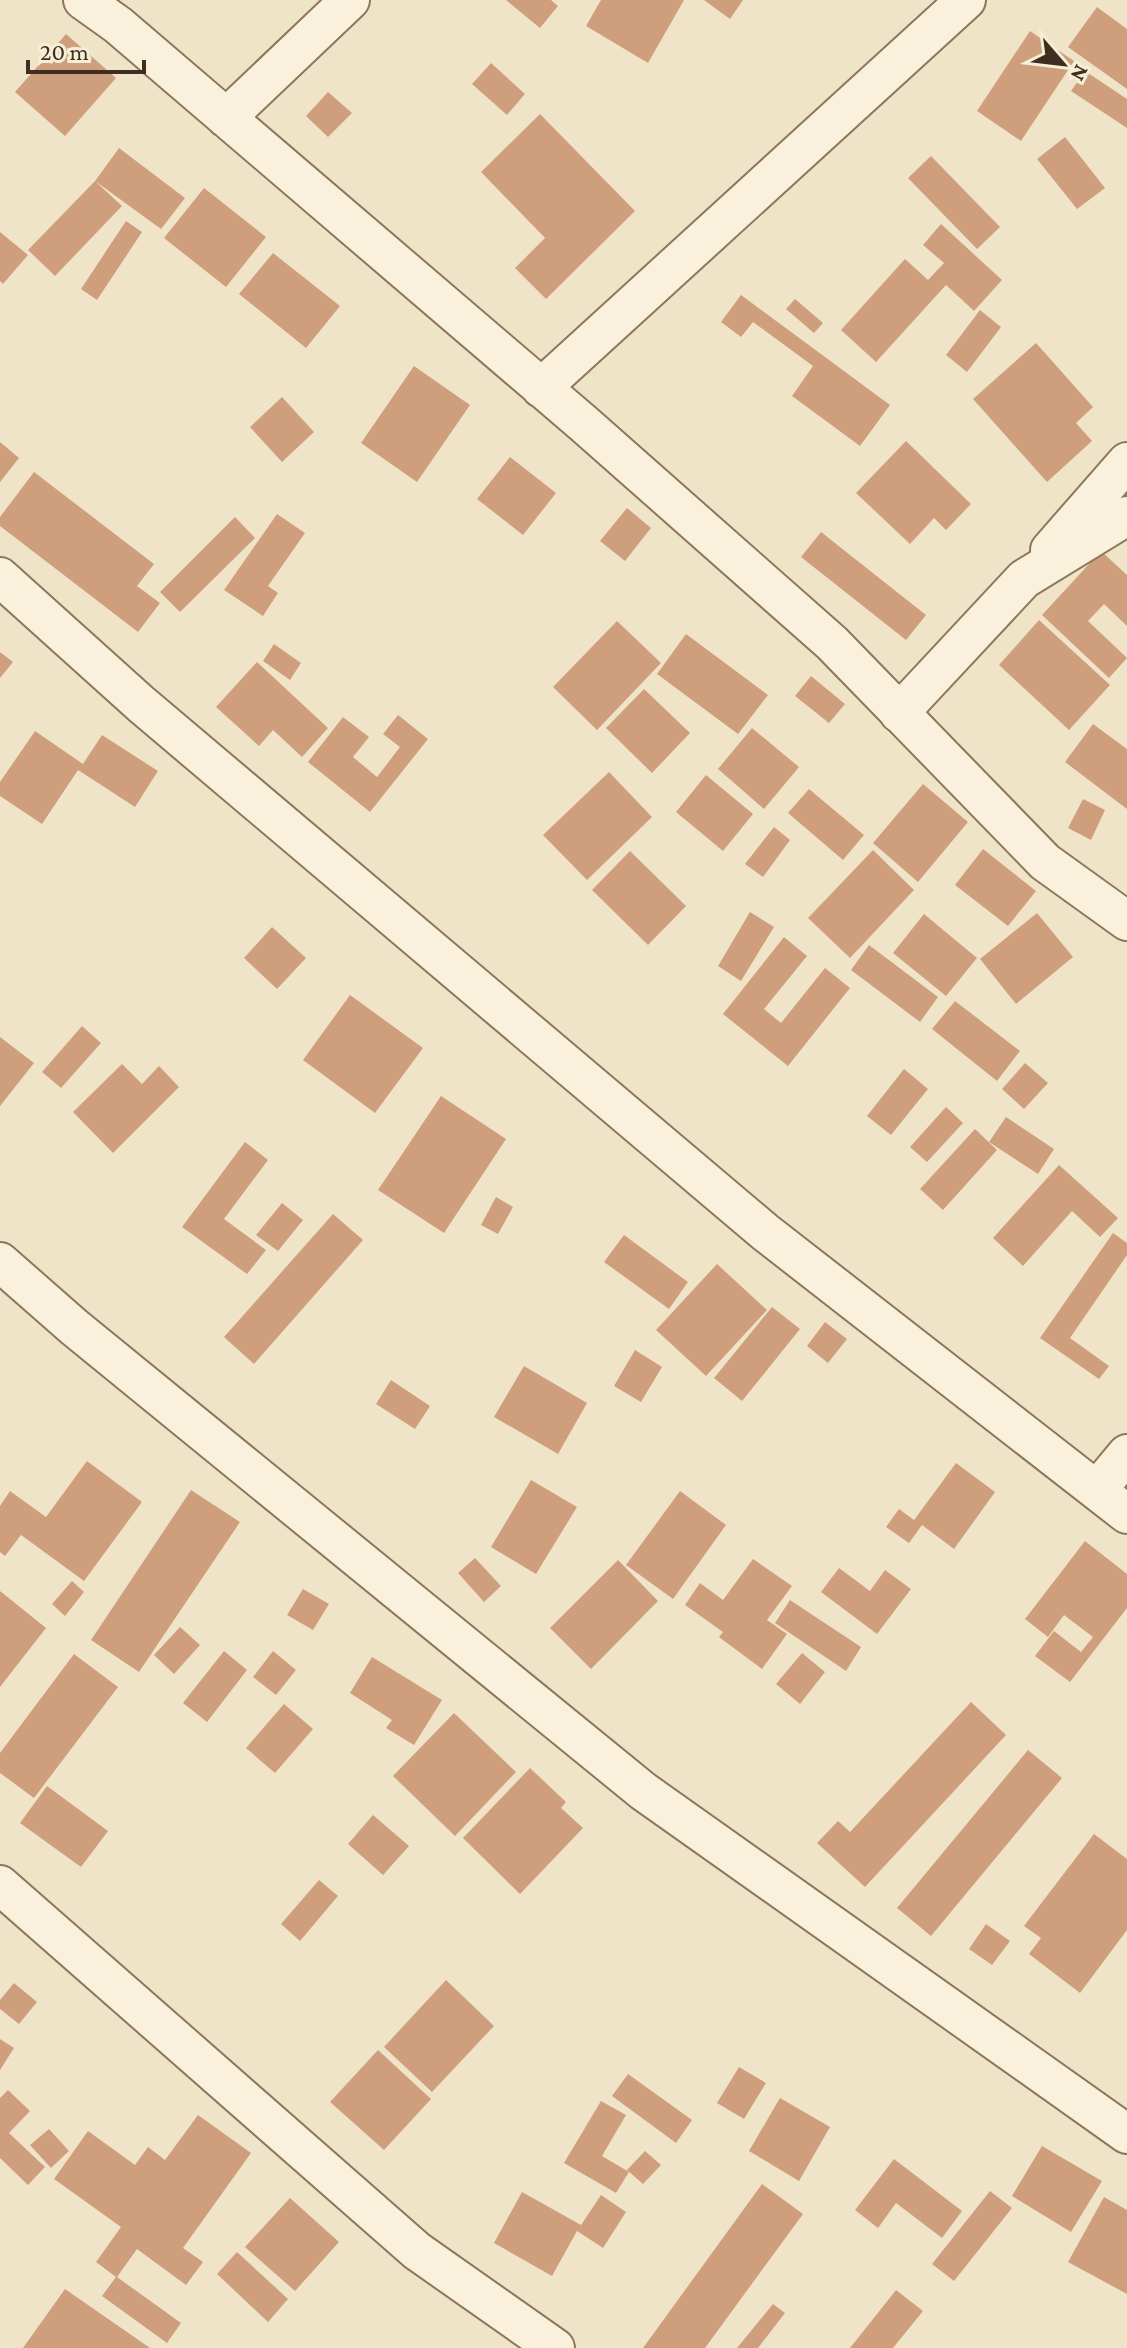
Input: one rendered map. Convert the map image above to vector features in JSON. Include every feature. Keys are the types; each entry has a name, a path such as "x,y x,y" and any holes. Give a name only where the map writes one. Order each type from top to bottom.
{"street":[{"path":"83,0 118,25 541,388 832,643 1045,862 1127,921"},
{"path":"226,118 350,0"},
{"path":"541,388 966,0"},
{"path":"899,713 1024,579 1127,462"},
{"path":"1024,579 1127,516"},
{"path":"0,577 153,714 765,1232 1127,1514"},
{"path":"0,1262 74,1327 643,1791 1127,2134"},
{"path":"1097,1490 1127,1454"},
{"path":"0,1885 417,2251 555,2348"}],"building":[{"path":"506,0 551,0 558,6 540,28"},
{"path":"601,0 684,0 648,63 586,26"},
{"path":"704,0 743,0 730,19"},
{"path":"1097,7 1127,29 1127,89 1068,47"},
{"path":"1030,31 1074,61 1021,141 977,111"},
{"path":"66,34 116,78 65,136 15,92"},
{"path":"491,63 525,94 507,115 472,84"},
{"path":"1085,71 1127,99 1127,128 1071,91"},
{"path":"328,92 352,113 328,137 306,116"},
{"path":"540,114 635,211 546,299 515,268 545,238 481,172"},
{"path":"1065,137 1105,188 1077,209 1037,159"},
{"path":"119,148 185,198 161,229 95,181"},
{"path":"931,156 1000,227 977,249 908,178"},
{"path":"95,181 122,206 55,276 28,250"},
{"path":"204,188 266,237 226,287 164,238"},
{"path":"126,221 142,232 97,300 81,289"},
{"path":"941,224 1002,280 974,311 946,285 876,362 841,330 905,259 928,280 944,263 923,245"},
{"path":"0,232 28,255 3,284 0,281"},
{"path":"273,253 340,306 306,348 239,294"},
{"path":"741,295 890,405 860,446 792,396 813,366 753,322 741,337 721,322"},
{"path":"795,299 823,323 814,333 786,309"},
{"path":"980,310 1001,327 967,372 946,355"},
{"path":"1036,343 1093,407 1076,423 1092,441 1047,482 973,399"},
{"path":"414,366 470,405 417,482 361,443"},
{"path":"282,397 314,432 282,462 250,427"},
{"path":"906,441 971,504 946,530 934,518 910,544 856,493"},
{"path":"0,442 19,458 0,482"},
{"path":"510,457 556,493 523,535 477,499"},
{"path":"34,472 154,564 137,586 160,603 138,632 0,526 0,517"},
{"path":"627,508 651,528 625,561 600,541"},
{"path":"277,514 305,533 268,586 278,593 263,616 224,590"},
{"path":"235,517 255,538 180,612 160,592"},
{"path":"821,532 926,615 906,640 801,557"},
{"path":"1101,551 1127,575 1127,626 1104,604 1088,621 1127,658 1109,678 1042,615"},
{"path":"1039,620 1110,685 1069,730 999,665"},
{"path":"617,621 661,663 597,730 553,687"},
{"path":"686,634 768,695 738,734 657,674"},
{"path":"274,644 301,663 290,680 263,661"},
{"path":"0,652 13,662 0,678"},
{"path":"257,662 328,728 302,757 273,730 259,746 216,707"},
{"path":"811,676 845,704 829,723 795,696"},
{"path":"644,689 690,733 652,773 606,728"},
{"path":"398,715 428,739 370,812 308,762 343,717 369,737 353,757 377,777 400,747 383,734"},
{"path":"1093,724 1127,749 1127,809 1065,762"},
{"path":"752,728 799,767 764,809 718,769"},
{"path":"35,731 83,764 102,735 158,771 135,807 78,770 42,824 0,796 0,782"},
{"path":"609,772 652,817 587,880 543,835"},
{"path":"706,775 753,814 723,851 676,812"},
{"path":"923,784 968,822 918,882 873,843"},
{"path":"809,789 864,835 843,860 788,813"},
{"path":"1083,799 1105,810 1091,840 1068,828"},
{"path":"774,827 790,840 763,877 745,864"},
{"path":"983,849 1036,891 1008,926 955,885"},
{"path":"873,850 914,890 850,958 808,918"},
{"path":"630,851 686,906 648,945 592,890"},
{"path":"750,912 774,927 741,981 718,966"},
{"path":"1037,913 1073,957 1016,1004 980,959"},
{"path":"924,914 977,958 946,996 893,953"},
{"path":"272,927 306,958 277,989 244,958"},
{"path":"784,937 807,956 764,1009 781,1023 825,968 850,988 788,1066 723,1014"},
{"path":"869,945 938,997 920,1022 851,970"},
{"path":"350,995 423,1048 375,1113 303,1060"},
{"path":"955,1001 1020,1051 997,1081 932,1029"},
{"path":"82,1026 101,1043 61,1088 42,1072"},
{"path":"0,1037 34,1063 0,1106"},
{"path":"1025,1063 1048,1083 1024,1109 1002,1089"},
{"path":"122,1064 142,1084 159,1066 179,1087 113,1153 73,1112"},
{"path":"904,1069 928,1089 891,1135 867,1116"},
{"path":"441,1096 506,1139 444,1233 378,1190"},
{"path":"946,1107 963,1123 927,1162 910,1147"},
{"path":"1006,1117 1054,1149 1038,1174 989,1142"},
{"path":"975,1129 997,1150 943,1210 920,1189"},
{"path":"245,1142 268,1160 224,1219 266,1250 247,1274 182,1227"},
{"path":"1059,1165 1118,1218 1100,1237 1072,1211 1023,1266 993,1238"},
{"path":"496,1197 513,1207 498,1234 481,1225"},
{"path":"282,1203 303,1220 278,1251 256,1235"},
{"path":"333,1214 363,1240 254,1364 224,1337"},
{"path":"1113,1233 1127,1243 1127,1255 1070,1338 1109,1366 1099,1379 1040,1338"},
{"path":"624,1235 688,1282 669,1309 604,1262"},
{"path":"717,1264 767,1310 706,1376 656,1330"},
{"path":"772,1307 800,1329 742,1401 714,1378"},
{"path":"825,1322 847,1339 828,1363 807,1346"},
{"path":"635,1350 662,1367 641,1402 614,1386"},
{"path":"524,1366 587,1403 558,1454 494,1417"},
{"path":"391,1380 430,1406 415,1429 376,1404"},
{"path":"87,1461 142,1502 84,1581 21,1535 5,1556 0,1552 0,1506 10,1491 46,1517"},
{"path":"956,1463 995,1492 954,1549 922,1525 909,1543 886,1527 899,1509 914,1520"},
{"path":"531,1480 577,1507 536,1574 491,1547"},
{"path":"191,1490 240,1522 139,1672 91,1640"},
{"path":"680,1491 726,1525 673,1599 626,1565"},
{"path":"1085,1541 1127,1574 1127,1608 1070,1682 1035,1656 1054,1631 1081,1652 1093,1637 1064,1615 1048,1637 1025,1619"},
{"path":"475,1558 501,1586 484,1602 458,1573"},
{"path":"753,1559 792,1586 767,1620 787,1634 762,1669 719,1637 723,1632 685,1605 700,1583 723,1600"},
{"path":"618,1560 658,1601 591,1669 550,1628"},
{"path":"839,1568 870,1591 885,1570 911,1589 877,1634 821,1592"},
{"path":"72,1581 84,1592 65,1616 52,1604"},
{"path":"303,1589 329,1604 313,1630 287,1615"},
{"path":"0,1591 46,1628 0,1687"},
{"path":"790,1600 861,1647 846,1671 775,1623"},
{"path":"180,1627 200,1645 174,1674 154,1655"},
{"path":"224,1651 247,1670 207,1722 183,1703"},
{"path":"273,1651 296,1670 276,1695 253,1677"},
{"path":"802,1653 825,1672 800,1704 776,1684"},
{"path":"74,1654 118,1687 34,1798 0,1773 0,1753"},
{"path":"372,1657 442,1700 414,1745 386,1728 392,1720 350,1693"},
{"path":"971,1702 1006,1735 865,1887 817,1843 838,1821 850,1832"},
{"path":"284,1704 313,1729 275,1773 246,1748"},
{"path":"454,1713 516,1772 455,1836 393,1776"},
{"path":"1028,1750 1062,1778 931,1936 897,1908"},
{"path":"530,1768 566,1802 561,1808 583,1828 520,1894 463,1838"},
{"path":"47,1786 108,1831 81,1867 20,1823"},
{"path":"373,1815 409,1846 383,1875 348,1844"},
{"path":"1094,1834 1127,1859 1127,1930 1080,1993 1029,1954 1041,1938 1024,1926"},
{"path":"319,1880 338,1896 300,1941 281,1924"},
{"path":"986,1924 1010,1941 992,1965 969,1949"},
{"path":"446,1980 494,2026 432,2092 384,2047"},
{"path":"14,1983 37,2002 19,2024 0,2009 0,2000"},
{"path":"0,2039 14,2048 0,2070"},
{"path":"378,2050 431,2099 384,2150 330,2102"},
{"path":"739,2067 766,2083 744,2119 717,2103"},
{"path":"628,2074 692,2120 676,2143 612,2096"},
{"path":"8,2090 30,2111 9,2133 45,2167 28,2185 0,2158 0,2098"},
{"path":"780,2098 830,2127 799,2181 749,2151"},
{"path":"601,2101 626,2115 602,2156 629,2172 616,2193 564,2163"},
{"path":"198,2115 251,2153 183,2248 203,2262 186,2285 137,2249 117,2277 181,2323 167,2343 102,2296 116,2277 96,2262 121,2227 54,2179 88,2131 135,2165 148,2147 165,2160"},
{"path":"49,2129 69,2151 51,2168 30,2145"},
{"path":"1042,2146 1102,2181 1071,2232 1012,2196"},
{"path":"645,2151 661,2165 643,2184 627,2170"},
{"path":"894,2159 962,2211 942,2238 896,2203 878,2228 855,2210"},
{"path":"762,2184 803,2214 705,2348 643,2348"},
{"path":"990,2191 1012,2208 954,2281 932,2264"},
{"path":"522,2192 581,2225 601,2195 626,2212 603,2248 577,2231 552,2276 494,2243"},
{"path":"1104,2197 1127,2210 1127,2294 1068,2262"},
{"path":"290,2198 339,2242 295,2291 245,2247"},
{"path":"237,2252 288,2299 268,2322 217,2274"},
{"path":"65,2289 150,2348 23,2348"},
{"path":"896,2290 923,2311 893,2348 850,2348"},
{"path":"773,2304 785,2313 758,2348 737,2348"}]}
